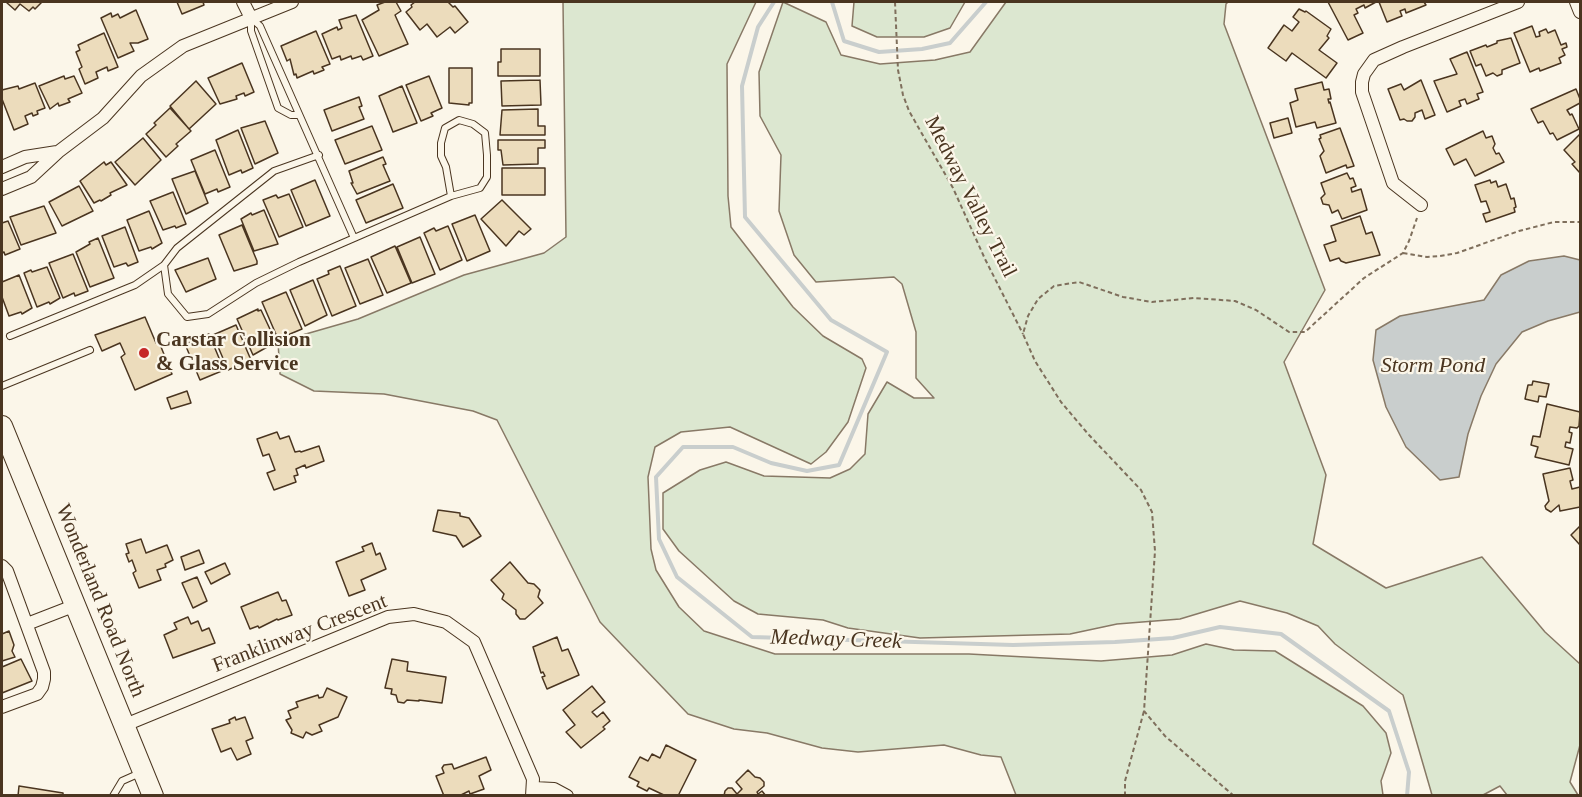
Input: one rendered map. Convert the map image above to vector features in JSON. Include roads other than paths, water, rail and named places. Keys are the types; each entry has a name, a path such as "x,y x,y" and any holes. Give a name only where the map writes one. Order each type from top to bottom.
{"main road":[{"name":"Wonderland Road North","path":"2,426 153,795"}],"street":[{"path":"243,2 250,18"},
{"path":"2,189 31,177 58,152 103,118 141,76 183,46 292,2"},
{"path":"1421,205 1393,183 1362,92 1364,74 1374,60 1403,46 1518,2"},
{"path":"1576,2 1581,12"},
{"path":"2,167 25,157 58,152"},
{"path":"2,566 7,571 44,672 42,687 37,693 2,707"},
{"path":"27,624 76,605"},
{"name":"Franklinway Crescent","path":"125,725 388,616 414,614 446,622 474,642 533,779 533,792 554,789 567,795"}],"lane":[{"path":"250,18 251,31 278,108 291,115 299,115"},
{"path":"250,18 260,26 354,238"},
{"path":"164,265 168,294 187,317 208,314 255,283 451,196 480,188 487,177 485,134 473,124 459,120 445,129 441,143 441,156 446,167 451,196"},
{"path":"10,336 135,285 164,265 177,248 274,171 319,155"},
{"path":"2,386 90,350"},
{"path":"113,795 122,781 143,771"}],"water":[{"name":"Storm Pond","path":"1564,256 1580,260 1580,312 1548,321 1522,332 1496,364 1481,396 1468,434 1459,477 1440,480 1406,447 1386,407 1373,360 1376,330 1400,316 1484,300 1501,275 1529,261"}],"waterway":[{"name":"Medway Creek","path":"774,2 758,27 742,86 745,217 831,320 887,352 839,465 807,471 771,463 733,447 683,447 656,477 659,539 677,577 752,637 1013,645 1173,638 1220,627 1281,634 1389,711 1409,772 1407,796"},
{"name":"Medway Creek","path":"832,2 844,41 879,52 922,49 950,43 986,2"}],"place":[{"name":"Carstar Collision & Glass Service","path":"144,353"}]}
